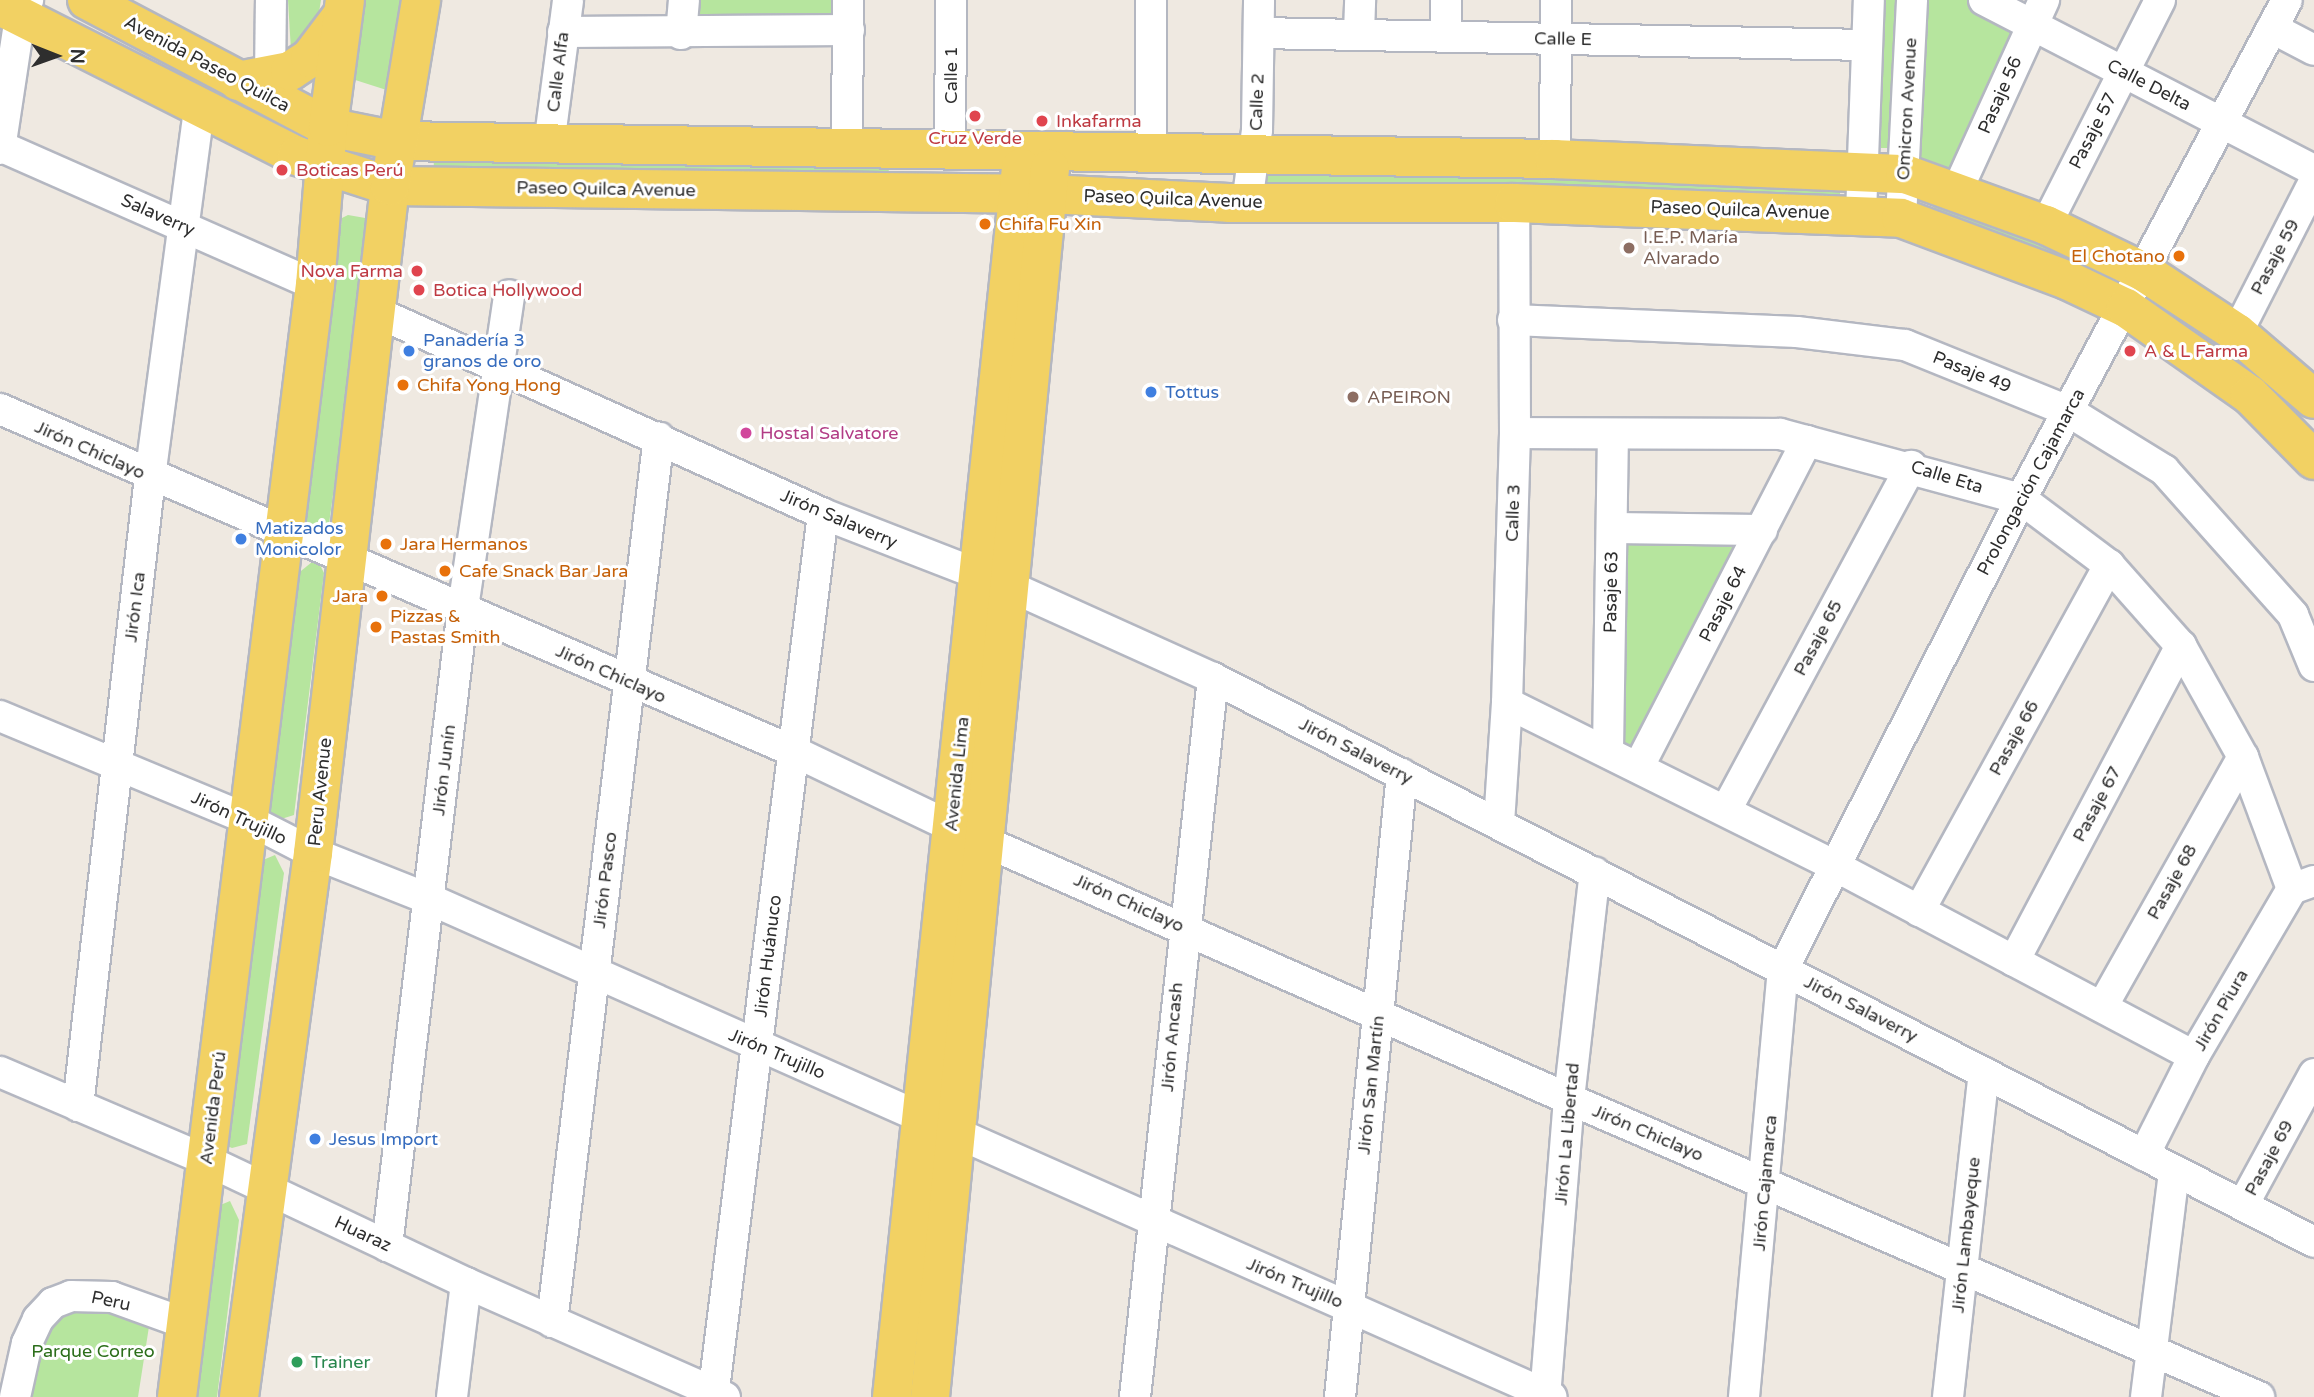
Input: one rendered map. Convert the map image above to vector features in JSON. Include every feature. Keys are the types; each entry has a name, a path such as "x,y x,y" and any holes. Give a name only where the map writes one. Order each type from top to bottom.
{"main road":[{"path":"390,186 421,0"},
{"name":"Avenida Paseo Quilca","path":"105,5 254,79 328,127"},
{"name":"Paseo Quilca Avenue","path":"16,7 199,108 324,167 390,186 1033,194 1247,203 1514,203 1861,214 1901,218 2067,280 2126,307 2250,396 2314,460"},
{"path":"254,79 310,58 344,8"},
{"path":"247,819 315,285 328,127 344,8"},
{"path":"328,127 397,141 1555,159 1863,170 1905,174 2046,225 2144,272 2237,333 2314,399"},
{"name":"Avenida Lima","path":"892,1397 921,1116 968,833 1037,152"},
{"name":"Peru Avenue","path":"239,1397 313,853 390,186"},
{"name":"Avenida Perú","path":"177,1397 247,819"},
{"name":"Avenida Lima","path":"930,1397 957,1131 968,833"}],"street":[{"path":"254,79 271,0"},
{"name":"Calle Alfa","path":"549,145 568,0"},
{"path":"681,34 684,0"},
{"path":"847,149 848,0"},
{"name":"Calle 1","path":"950,149 951,0"},
{"path":"1152,0 1152,153"},
{"name":"Calle 2","path":"1247,203 1253,155 1259,0"},
{"path":"1359,33 1360,0"},
{"path":"1446,0 1446,35"},
{"path":"1555,159 1556,0"},
{"path":"1861,214 1869,0"},
{"name":"Omicron Avenue","path":"1901,218 1912,0"},
{"name":"Calle Delta","path":"1984,0 2038,12 2123,71 2314,170"},
{"name":"Pasaje 57","path":"2046,225 2160,0"},
{"name":"Prolongación Cajamarca","path":"1783,969 2021,499 2126,307 2287,0"},
{"path":"0,147 16,7"},
{"name":"Pasaje 56","path":"1957,191 2038,12"},
{"path":"2272,28 2314,50"},
{"path":"563,32 681,34 849,30"},
{"name":"Calle E","path":"1259,33 1867,45"},
{"name":"Jirón Ica","path":"78,1107 149,477 199,108"},
{"name":"Salaverry","path":"0,147 315,285"},
{"name":"Pasaje 59","path":"2237,333 2314,182"},
{"name":"Calle 3","path":"1499,822 1507,703 1515,433 1514,203"},
{"name":"Jirón Junín","path":"387,1246 463,608 501,365 509,295"},
{"name":"Jirón Salaverry","path":"374,311 501,365 822,514 994,581 1213,678 1499,822 2314,1242"},
{"name":"Pasaje 49","path":"1513,320 1797,332 1905,345 2068,411 2164,470 2292,615 2314,666"},
{"name":"Jirón Chiclayo","path":"0,409 149,477 346,557 627,682 793,751 968,833 1569,1099 2151,1348 2259,1397"},
{"name":"Calle Eta","path":"1515,433 1780,434 1911,466 2021,499 2109,565 2181,646 2243,757 2303,885"},
{"name":"Pasaje 63","path":"1608,750 1613,434"},
{"name":"Jirón Pasco","path":"552,1322 627,682 659,438"},
{"name":"Pasaje 64","path":"1639,766 1807,441"},
{"name":"Pasaje 65","path":"1726,810 1911,466"},
{"name":"Jirón Huánuco","path":"717,1395 822,514"},
{"path":"1612,528 1762,530"},
{"name":"Pasaje 66","path":"1919,911 2109,565"},
{"name":"Pasaje 67","path":"2014,961 2181,646"},
{"name":"Jirón Ancash","path":"1135,1397 1155,1224 1183,926 1213,678"},
{"path":"1507,703 1608,750 1835,866 2193,1056"},
{"name":"Jirón Trujillo","path":"0,716 247,819 313,853 429,899 594,975 957,1131 1155,1224 1349,1306 1547,1396"},
{"name":"Pasaje 68","path":"2102,1007 2243,757"},
{"name":"Jirón San Martín","path":"1340,1397 1402,774"},
{"name":"Jirón La Libertad","path":"1547,1396 1569,1099 1595,872"},
{"name":"Jirón Piura","path":"2144,1156 2193,1056 2303,885"},
{"name":"Jirón Cajamarca","path":"1744,1397 1766,1182 1783,969"},
{"name":"Huaraz","path":"0,1072 206,1160 466,1283 717,1395"},
{"name":"Jirón Lambayeque","path":"1948,1397 1984,1073"},
{"name":"Pasaje 69","path":"2243,1205 2314,1074"},
{"path":"2146,1397 2174,1171"},
{"path":"452,1397 466,1283"},
{"name":"Peru","path":"15,1397 27,1343 38,1318 53,1303 71,1296 112,1297 187,1324"}],"green space":[{"path":"288,0 321,0 318,19 291,51"},
{"path":"359,0 407,0 399,94 349,78"},
{"path":"698,0 840,0 840,22 698,22"},
{"path":"1881,0 1903,0 1903,148 1881,148"},
{"path":"1925,0 1970,0 2027,29 1959,180 1916,166"},
{"path":"434,151 889,159 888,184 434,176"},
{"path":"1263,162 1840,182 1840,204 1257,192"},
{"path":"1938,193 2119,268 2110,287 1931,217"},
{"path":"348,215 371,219 329,524 313,528 302,516 342,218"},
{"path":"1623,536 1750,540 1635,756 1618,749"},
{"path":"312,562 319,563 324,573 294,815 278,820 265,810 296,575"},
{"path":"275,855 284,873 247,1144 232,1148 225,1145 263,860"},
{"path":"230,1201 239,1220 217,1397 191,1397 218,1206"},
{"name":"Parque Correo","path":"106,1303 150,1320 138,1397 17,1397 28,1349 68,1306"}],"place":[{"name":"Cruz Verde","path":"975,116"},
{"name":"Inkafarma","path":"1042,121"},
{"name":"Boticas Perú","path":"282,170"},
{"name":"Chifa Fu Xin","path":"985,224"},
{"name":"I.E.P. María Alvarado","path":"1629,248"},
{"name":"El Chotano","path":"2179,256"},
{"name":"Nova Farma","path":"417,271"},
{"name":"Botica Hollywood","path":"419,290"},
{"name":"Panadería 3 granos de oro","path":"409,351"},
{"name":"A & L Farma","path":"2130,351"},
{"name":"Chifa Yong Hong","path":"403,385"},
{"name":"Tottus","path":"1151,392"},
{"name":"APEIRON","path":"1353,397"},
{"name":"Hostal Salvatore","path":"746,433"},
{"name":"Matizados Monicolor","path":"241,539"},
{"name":"Jara Hermanos","path":"386,544"},
{"name":"Cafe Snack Bar Jara","path":"445,571"},
{"name":"Jara","path":"382,596"},
{"name":"Pizzas & Pastas Smith","path":"376,627"},
{"name":"Jesus Import","path":"315,1139"},
{"name":"Trainer","path":"297,1362"}]}
